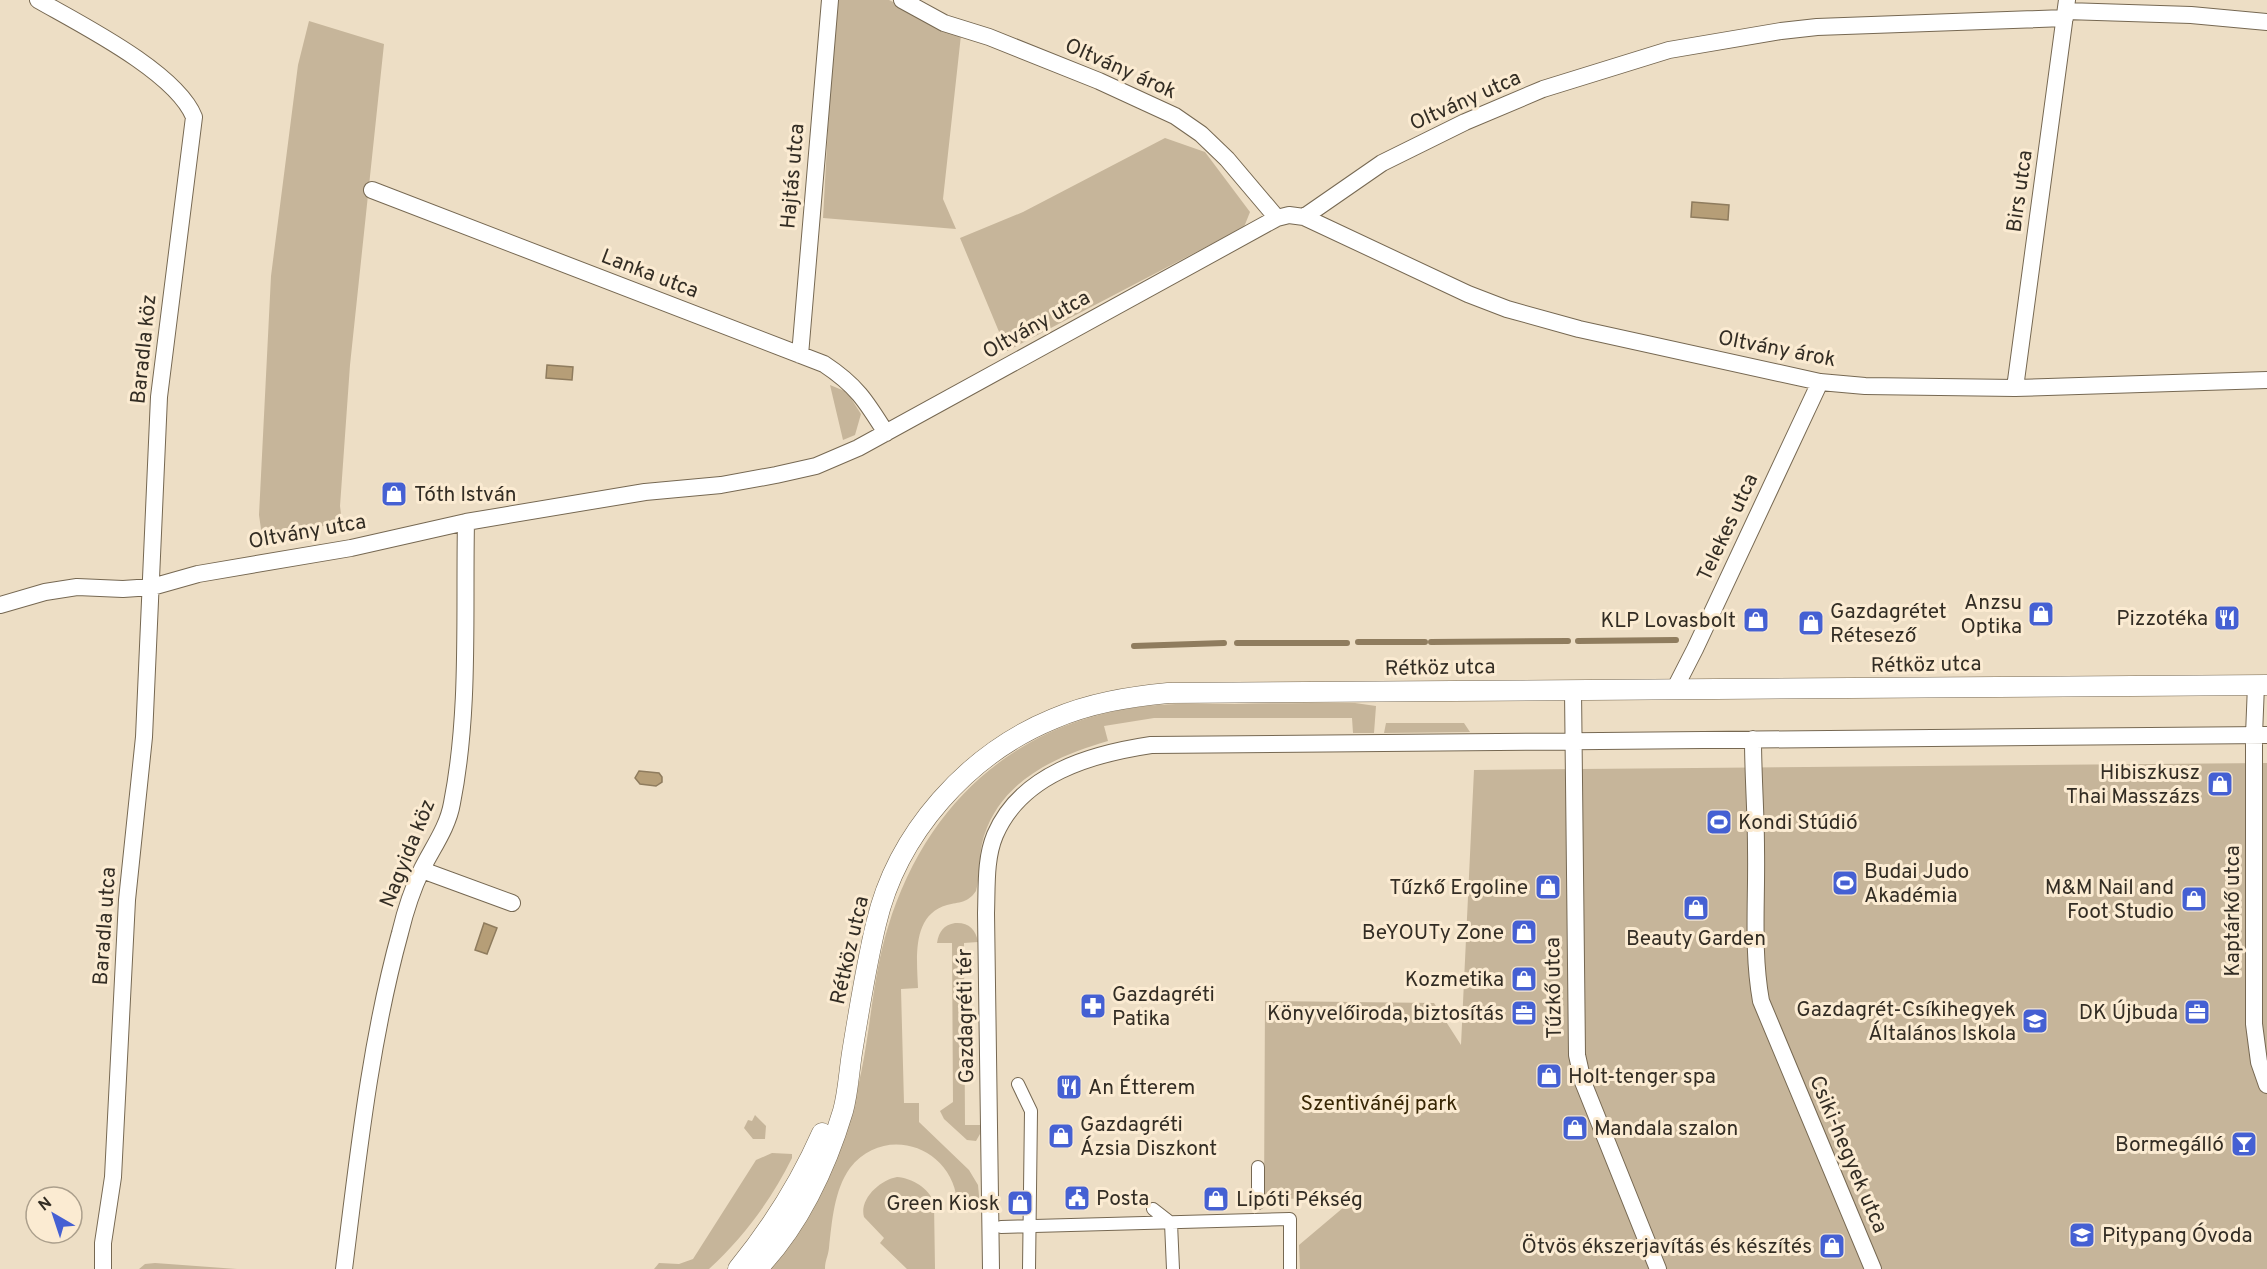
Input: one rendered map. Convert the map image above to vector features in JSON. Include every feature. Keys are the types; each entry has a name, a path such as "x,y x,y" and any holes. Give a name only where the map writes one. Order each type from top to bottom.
{"street":[{"name":"Baradla köz","path":"38,0 117,45 160,77 190,107 194,117 159,396 152,586"},
{"name":"Hajtás utca","path":"800,355 830,0"},
{"path":"902,0 929,8"},
{"name":"Oltvány árok","path":"929,8 1175,116 1201,134 1227,159 1277,218"},
{"name":"Oltvány utca","path":"0,605 45,592 77,587 123,589 152,586 198,574 351,548 466,522 645,492 721,485 776,476 816,466 886,433 1277,218 1289,215 1304,217 1382,163 1465,122 1543,89 1669,50 1763,33 1817,27 2066,10 2191,15 2267,22"},
{"name":"Birs utca","path":"2015,388 2066,10"},
{"name":"Lanka utca","path":"372,190 824,364 846,378 865,399 886,433"},
{"name":"Oltvány árok","path":"1304,217 1468,294 1507,309 1579,329 1820,382 1865,386 2015,388 2267,380"},
{"name":"Telekes utca","path":"1674,690 1820,382"},
{"name":"Nagyida köz","path":"345,1269 369,1084 400,932 422,870 445,827 452,806 457,776 463,711 466,522"},
{"name":"Baradla utca","path":"103,1269 103,1243 113,1177 127,900 144,737 152,586"},
{"name":"Rétköz utca","path":"757,1269 771,1255 791,1227 816,1182 843,1110 876,923 896,870 926,819 940,801 991,754 1022,734 1054,718 1120,698 1168,693 2262,685 2260,735"},
{"name":"Tűzkő utca","path":"1573,690 1577,1055 1583,1082 1658,1269"},
{"path":"1573,740 2260,735"},
{"name":"Kaptárkő utca","path":"2260,735 2254,1024 2259,1062 2267,1085"},
{"name":"Csiki-hegyek utca","path":"1753,739 1756,848 1755,942 1756,972 1761,1001 1873,1269"},
{"name":"Gazdagréti tér","path":"991,1269 986,913 988,861 994,836 1005,817 1027,791 1041,780 1091,758 1151,744 1573,740"},
{"path":"422,870 512,903"},
{"name":"Rétköz utca","path":"738,1269 767,1233 793,1192 813,1153 850,1067"},
{"path":"1018,1084 1031,1111 1029,1269"},
{"path":"1258,1167 1258,1203"},
{"path":"1153,1209 1171,1223 1173,1269"},
{"path":"1001,1227 1290,1219 1290,1269"}],"green space":[{"path":"835,0 889,0 961,35 943,199 956,229 823,218"},
{"path":"309,21 384,44 350,365 340,506 342,523 262,536 259,515 271,276 298,65"},
{"path":"1165,138 1205,152 1250,212 1244,227 1007,351 960,238 1023,212"},
{"path":"830,385 847,392 861,414 855,435 843,440"},
{"path":"1355,703 1376,706 1374,733 1353,733 1352,718 1154,718 1104,726 1108,741 1069,754 1033,773 1017,785 992,816 984,836 976,891 966,900 935,910 927,918 922,928 917,952 918,988 901,989 904,1103 919,1103 919,1122 969,1170 978,1185 980,1206 962,1207 961,1200 957,1200 952,1181 943,1166 929,1155 914,1147 897,1145 880,1147 864,1155 850,1168 840,1186 825,1269 766,1269 846,1125 865,1052 881,951 905,881 928,840 955,803 987,772 1023,746 1064,726 1109,712 1176,704"},
{"path":"1386,723 1464,723 1470,732 1384,733"},
{"name":"Szentivánéj park","path":"2267,763 2267,1269 1300,1269 1299,1245 1344,1207 1346,1198 1264,1199 1265,1001 1434,1003 1461,1045 1474,770"},
{"path":"955,923 971,927 978,942 964,943 965,1125 980,1125 980,1134 976,1141 967,1140 944,1119 940,1111 953,1102 952,943 937,943 943,929"},
{"path":"755,1115 766,1126 765,1139 753,1139 744,1128 748,1120 752,1121"},
{"path":"772,1153 792,1154 792,1158 756,1217 722,1257 709,1269 654,1269 659,1263 679,1264 693,1259 756,1160"},
{"path":"897,1177 908,1179 919,1185 932,1198 935,1269 907,1269 880,1243 884,1238 864,1217 863,1210 872,1191 884,1182"},
{"path":"145,1264 237,1269 139,1269"}],"shaded area":[{"path":"1692,202 1729,205 1728,220 1691,217"},
{"path":"547,365 573,367 572,380 546,378"},
{"path":"639,771 659,773 662,782 656,786 640,784 635,778"},
{"path":"484,923 497,928 487,954 475,950"}],"waterway":[{"path":"1578,641 1676,640"},
{"path":"1431,642 1568,641"},
{"path":"1358,642 1425,642"},
{"path":"1134,646 1224,643"},
{"path":"1237,643 1347,643"}],"place":[{"name":"Tóth István","path":"394,494"},
{"name":"Anzsu Optika","path":"2041,614"},
{"name":"Pizzotéka","path":"2227,618"},
{"name":"KLP Lovasbolt","path":"1756,620"},
{"name":"Gazdagrétet Rétesező","path":"1811,623"},
{"name":"Hibiszkusz Thai Masszázs","path":"2220,784"},
{"name":"Kondi Stúdió","path":"1719,822"},
{"name":"Budai Judo Akadémia","path":"1845,883"},
{"name":"Tűzkő Ergoline","path":"1548,887"},
{"name":"M&M Nail and Foot Studio","path":"2194,899"},
{"name":"Beauty Garden","path":"1696,908"},
{"name":"BeYOUTy Zone","path":"1524,932"},
{"name":"Kozmetika","path":"1524,979"},
{"name":"Gazdagréti Patika","path":"1093,1006"},
{"name":"DK Újbuda","path":"2197,1012"},
{"name":"Könyvelőiroda, biztosítás","path":"1524,1013"},
{"name":"Gazdagrét-Csíkihegyek Általános Iskola","path":"2035,1021"},
{"name":"Holt-tenger spa","path":"1549,1076"},
{"name":"An Étterem","path":"1069,1087"},
{"name":"Mandala szalon","path":"1575,1128"},
{"name":"Gazdagréti Ázsia Diszkont","path":"1061,1136"},
{"name":"Bormegálló","path":"2244,1144"},
{"name":"Posta","path":"1077,1198"},
{"name":"Lipóti Pékség","path":"1216,1199"},
{"name":"Green Kiosk","path":"1020,1203"},
{"name":"Pitypang Óvoda","path":"2082,1235"},
{"name":"Ötvös ékszerjavítás és készítés","path":"1832,1246"}]}
